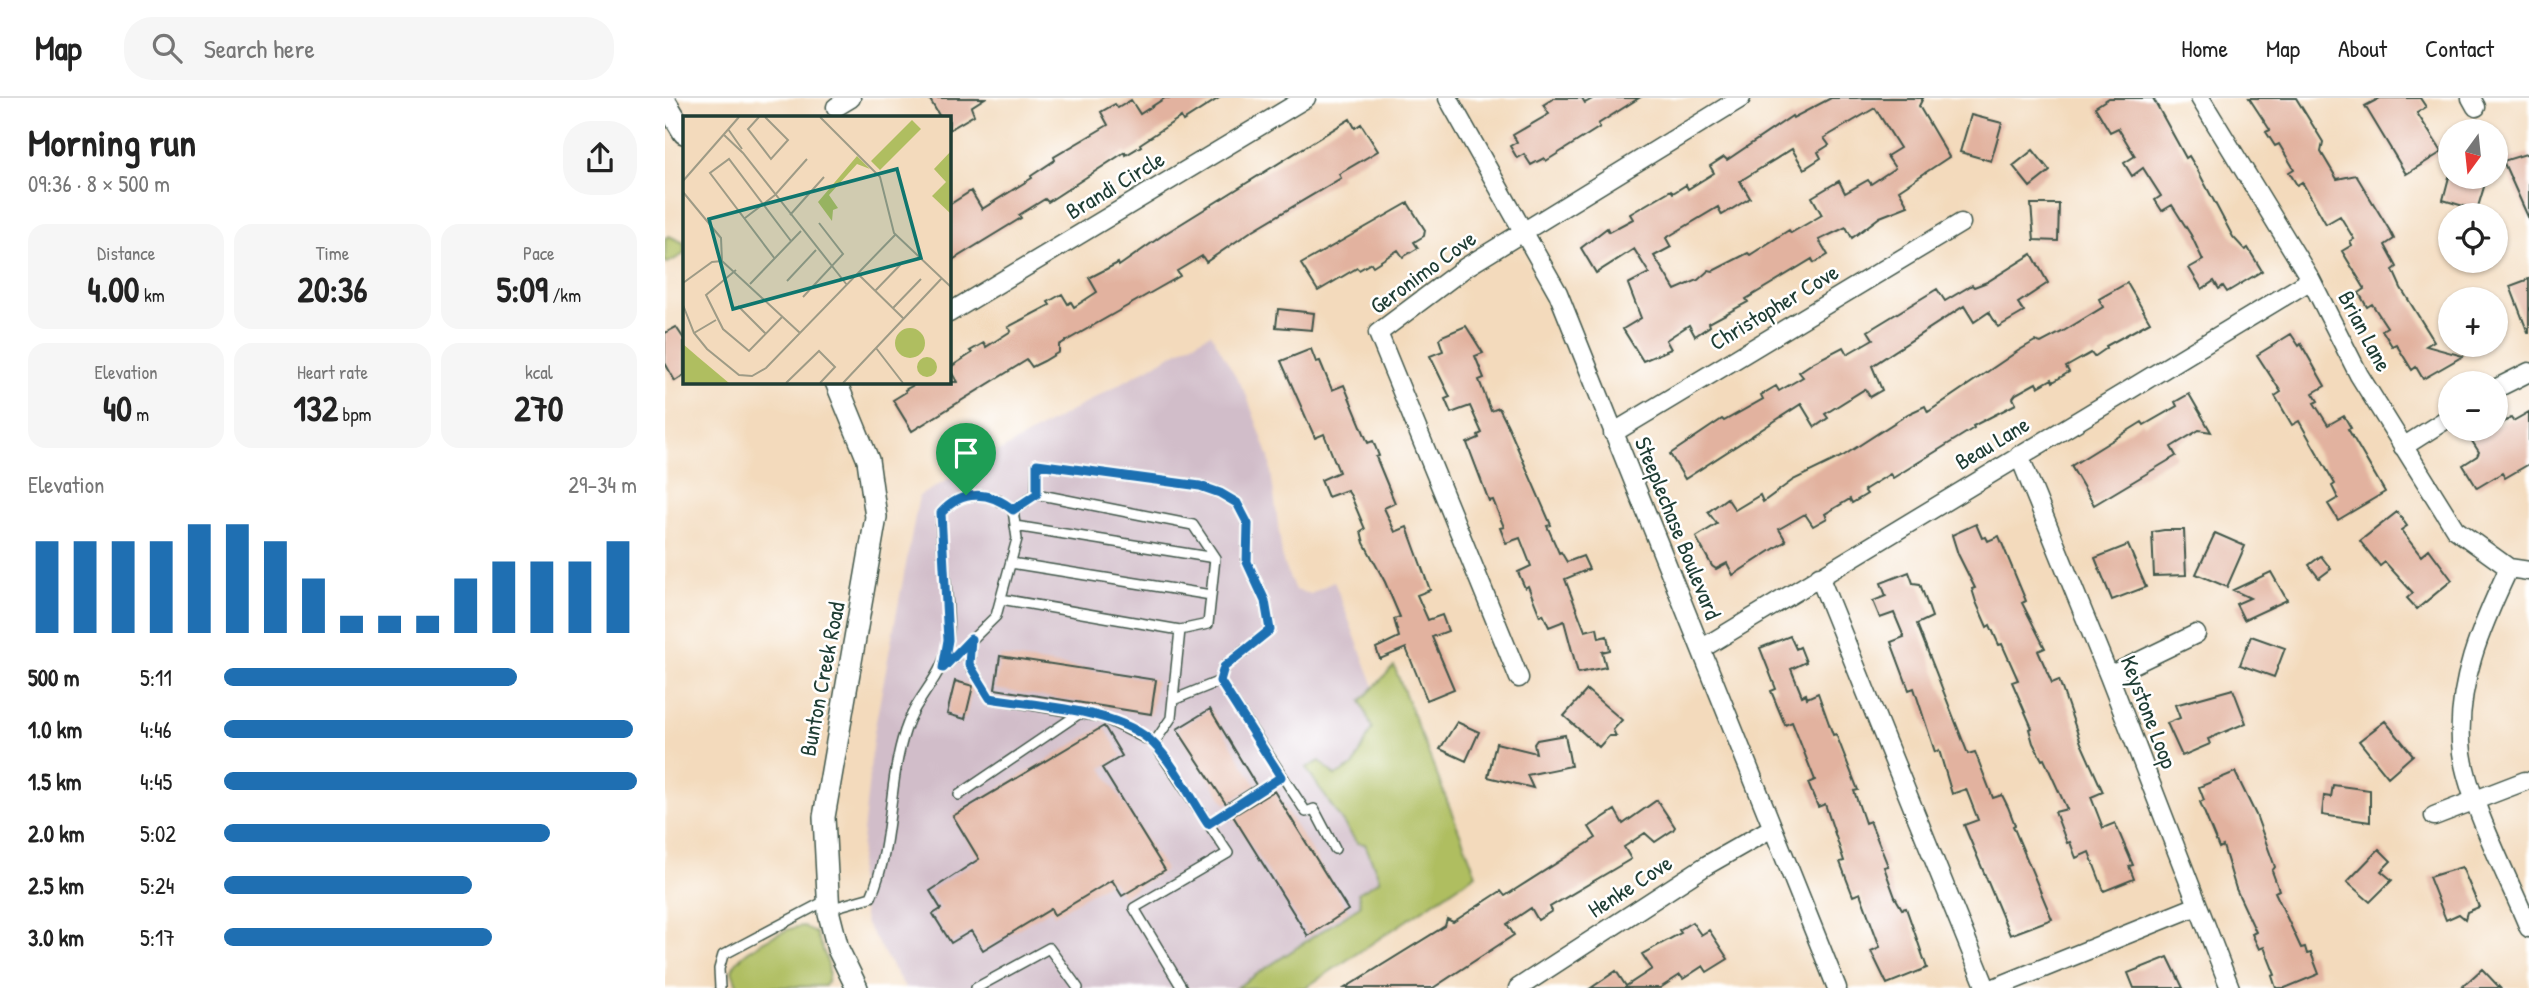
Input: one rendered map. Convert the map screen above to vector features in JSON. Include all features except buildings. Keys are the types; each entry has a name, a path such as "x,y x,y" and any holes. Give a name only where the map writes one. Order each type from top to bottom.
{"street":[{"name":"Brandi Circle","path":"950,312 1286,103 1306,98"},
{"name":"Steeplechase Boulevard","path":"1448,98 1525,230 1558,293 1837,988"},
{"name":"Geronimo Cove","path":"1519,678 1378,333 1466,267 1741,98"},
{"name":"Brian Lane","path":"2200,98 2311,280 2360,375 2455,529 2509,568"},
{"path":"665,101 683,131"},
{"name":"Christopher Cove","path":"1613,433 1961,223"},
{"name":"Beau Lane","path":"1701,649 2311,280"},
{"path":"2508,382 2529,372"},
{"name":"Bunton Creek Road","path":"836,383 868,460 876,517 824,817 828,904 838,950 857,988"},
{"path":"2403,447 2438,425"},
{"name":"Keystone Loop","path":"2019,455 2109,676 2230,988"},
{"path":"2529,572 2509,568 2482,625 2466,680 2462,751 2476,800 2529,928"},
{"path":"1819,576 1986,988"},
{"path":"2109,676 2196,634"},
{"path":"2434,816 2525,780"},
{"name":"Henke Cove","path":"1518,988 1707,865 1772,828"},
{"path":"1994,988 2197,906"}],"lane":[{"path":"1037,494 1037,464 1200,486 1237,503 1248,524 1247,562 1265,601 1270,630 1224,667 1220,681 1306,812 1314,809 1335,849"},
{"path":"1001,599 1180,630 1208,624 1215,558 1193,525 1037,494 1013,510"},
{"path":"720,988 719,968 723,955 828,904 871,897 883,857 905,729 919,699 943,668 996,616 1011,563 1016,526 1013,510 1000,499 966,495 951,501 941,513 948,640 943,668"},
{"path":"1016,526 1215,558"},
{"path":"1011,563 1211,595"},
{"path":"1154,743 1171,718 1180,630"},
{"path":"971,639 969,664 990,698 1102,717 1154,743 1228,853 1134,908 1182,988"},
{"path":"1173,700 1220,681"},
{"path":"959,795 1080,713"},
{"path":"1208,824 1281,777"},
{"path":"976,988 1049,948 1078,988"}],"shaded area":[{"path":"1211,333 1246,394 1269,457 1283,562 1295,590 1311,594 1334,581 1375,689 1361,701 1372,728 1354,765 1335,776 1380,880 1361,905 1236,988 905,988 865,922 858,878 874,732 919,496"}],"green space":[{"path":"669,236 683,243 683,255 668,263 665,262 665,238"},
{"path":"1394,666 1476,874 1305,988 1236,988 1361,905 1358,893 1380,880 1365,844 1357,843 1306,768 1320,761 1335,776 1354,765 1372,728 1361,701"},
{"path":"803,926 816,933 824,953 829,973 825,986 738,988 732,971 742,957 774,936"}],"route":[{"path":"1037,464 1200,486 1237,503 1248,524 1247,562 1265,601 1270,630 1224,667 1220,681 1281,777 1208,824 1154,743 1130,728 1102,717 990,698 969,664 971,639 943,668 948,640 941,513 951,501 966,495 1000,499 1013,510 1037,494 1037,464"}]}
